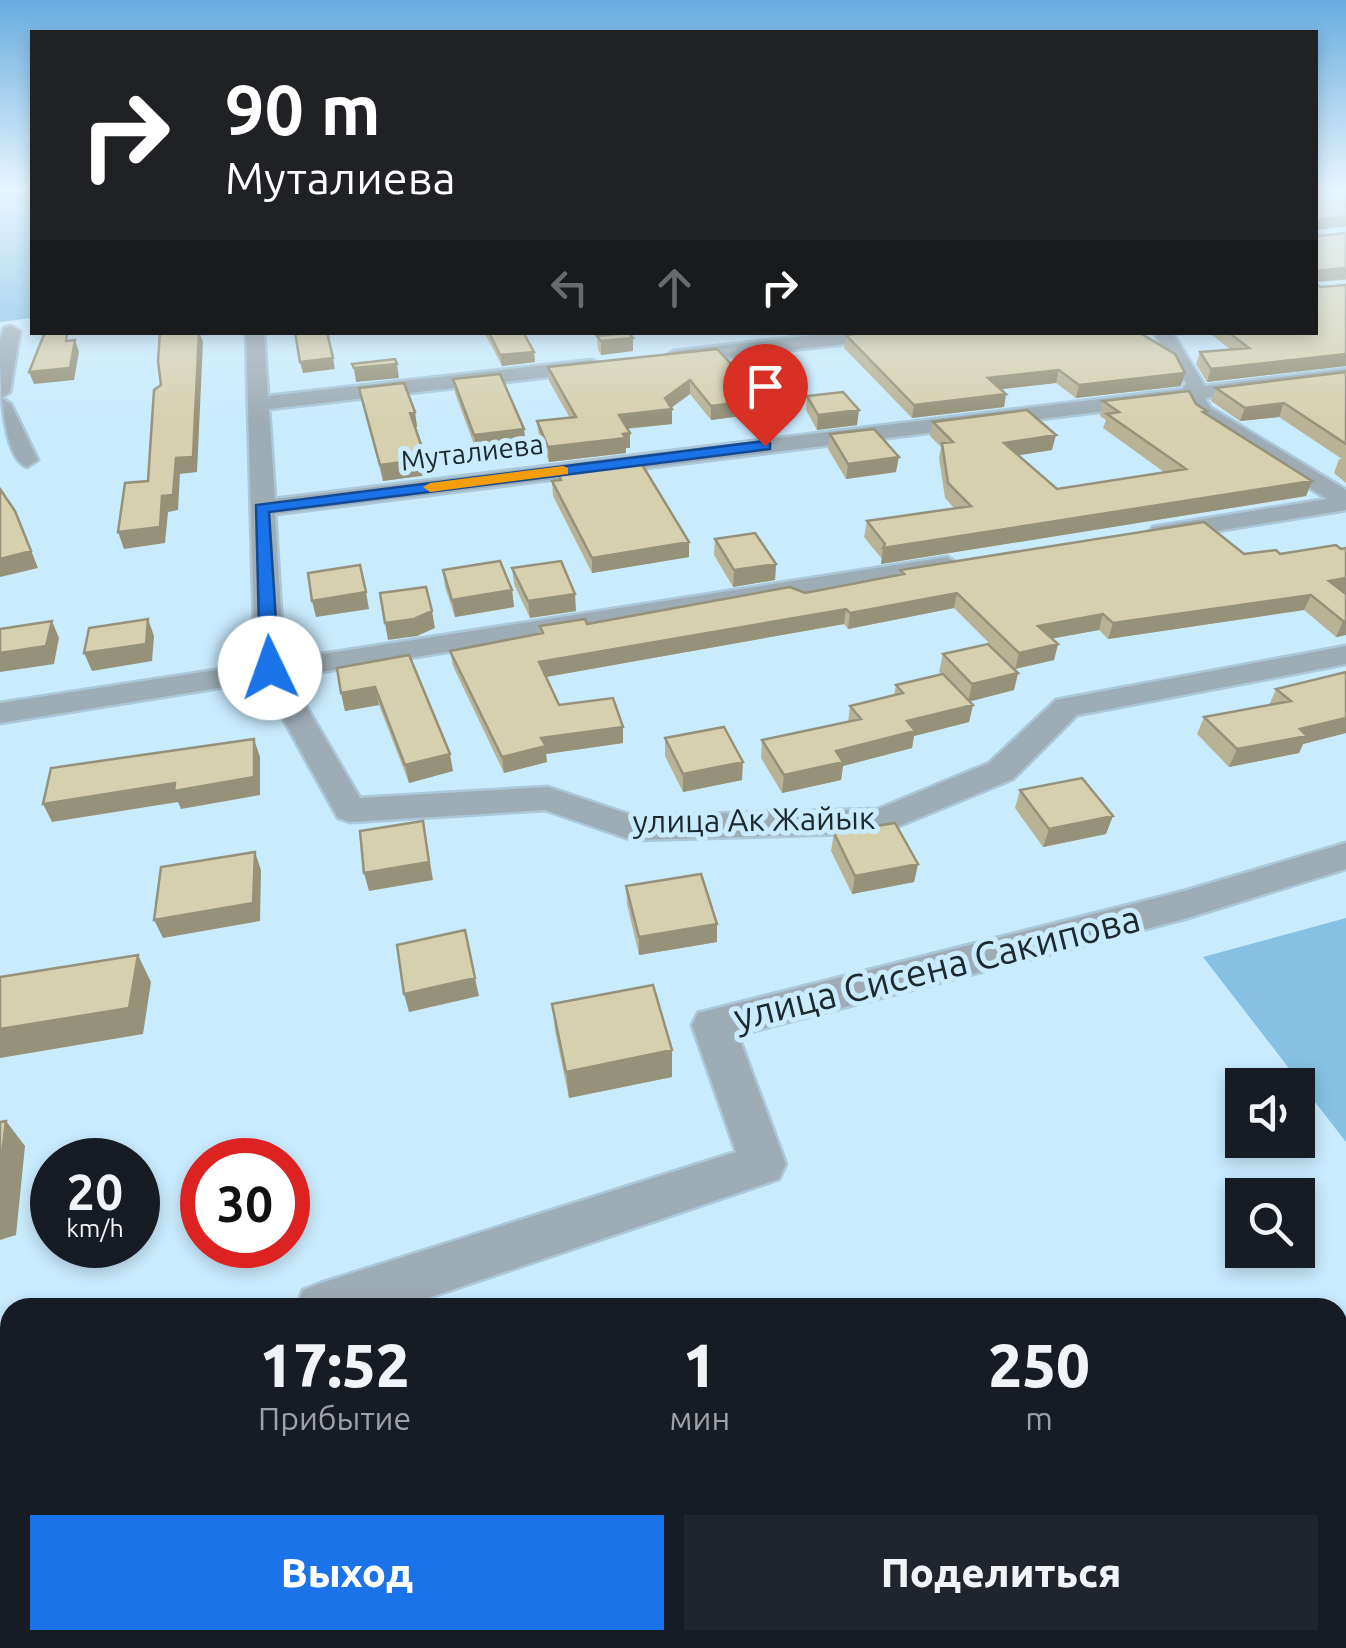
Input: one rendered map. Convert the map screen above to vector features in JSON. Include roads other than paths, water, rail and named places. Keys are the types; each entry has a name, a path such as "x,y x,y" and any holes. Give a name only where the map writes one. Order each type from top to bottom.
{"street":[{"path":"0,392 6,333"},
{"path":"256,335 270,668"},
{"path":"644,360 870,335"},
{"path":"1164,335 1196,383 1191,393 1203,412 1346,502"},
{"path":"256,404 605,365"},
{"name":"Муталиева","path":"261,508 1346,376"},
{"path":"0,404 27,460"},
{"path":"1131,536 1346,502"},
{"path":"0,713 974,560"},
{"name":"улица Ак Жайык","path":"270,668 350,810 548,798 632,828 882,821 1001,771 1067,707 1346,655"},
{"name":"улица Сисена Сакипова","path":"352,1298 763,1164 713,1025 1184,905 1346,856"}]}
